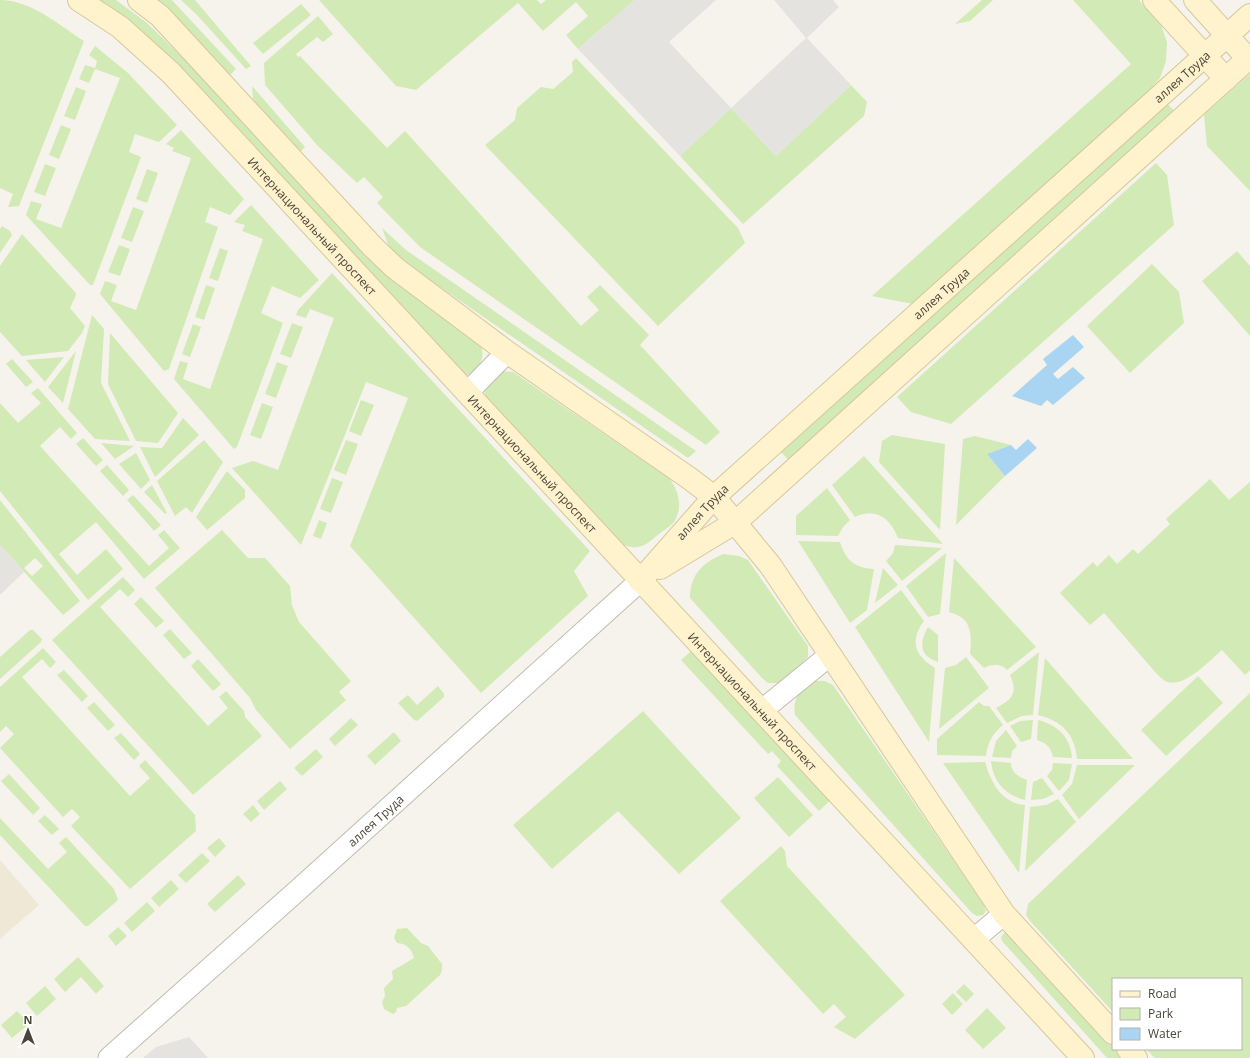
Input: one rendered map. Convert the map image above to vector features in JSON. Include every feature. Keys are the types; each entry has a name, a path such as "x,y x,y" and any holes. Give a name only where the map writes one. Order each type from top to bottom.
{"main road":[{"name":"Интернациональный проспект","path":"79,0 120,27 171,73 1083,1058"},
{"path":"139,0 160,16 372,247 395,268 507,352 689,478 714,497 770,565 1004,914 1112,1032"},
{"path":"1154,0 1226,79"},
{"path":"1195,0 1249,58"},
{"name":"аллея Труда","path":"640,581 714,497 1250,15"},
{"name":"аллея Труда","path":"640,581 736,522 1249,58"},
{"path":"1129,1050 1136,1058"}],"street":[{"path":"466,393 507,352"},
{"name":"аллея Труда","path":"109,1058 298,890 640,581"},
{"path":"761,711 830,655"},
{"path":"973,940 1004,914"}],"shaded area":[{"path":"634,0 716,0 669,42 731,108 680,156 578,49"},
{"path":"774,0 833,0 839,7 807,38 851,85 776,156 731,108 806,38"},
{"path":"0,545 24,572 0,595"},
{"path":"0,860 39,905 0,939"},
{"path":"189,1037 208,1058 143,1058 156,1047"}],"green space":[{"path":"0,0 23,4 34,9 55,21 84,41 19,206 8,207 13,194 0,188"},
{"path":"97,0 116,0 147,23 184,59 366,257 481,346 482,360 480,364 466,376"},
{"path":"158,0 172,0 236,69 230,75"},
{"path":"181,0 195,0 251,66 246,69 197,15"},
{"path":"319,0 537,0 541,4 546,0 698,0 605,25 578,49 566,35 588,16 576,2 543,31 518,3 416,90 396,86"},
{"path":"982,0 993,0 970,21 955,24"},
{"path":"1073,0 1139,0 1161,25 1167,42 1166,61 1160,78 1148,92 913,304 872,296 1131,64"},
{"path":"301,4 311,15 263,54 253,43"},
{"path":"318,16 333,34 323,42 317,37 296,54 298,57 300,56 387,148 405,131 581,326 599,310 587,297 600,285 649,335 640,345 720,432 706,445 420,247 377,203 383,197 364,177 357,183 318,146 265,85 264,63"},
{"path":"95,46 128,73 177,125 159,142 135,134 129,152 141,157 93,285 90,285 26,215 31,201 42,204 36,219 61,228 120,78 95,69 89,83 79,79 85,65 95,68 97,61 89,55"},
{"path":"576,58 738,228 745,243 658,326 485,145 515,120 517,108 541,87 553,89 573,72 572,62"},
{"path":"1250,74 1250,191 1207,146 1204,115"},
{"path":"851,85 867,102 864,116 743,224 680,156 731,108 776,156"},
{"path":"252,86 305,147 300,152 257,105 253,99"},
{"path":"76,87 86,91 75,120 64,116"},
{"path":"1166,102 1176,113 791,463 780,451"},
{"path":"61,125 71,129 59,159 49,155"},
{"path":"181,130 244,199 230,215 210,207 205,222 218,227 169,369 164,371 100,294 105,281 117,285 111,301 136,310 191,158 172,151 174,148 166,144"},
{"path":"1156,163 1167,175 1174,225 951,424 911,412 897,397"},
{"path":"45,164 56,168 45,196 34,192"},
{"path":"147,169 158,173 147,203 136,199"},
{"path":"251,205 319,280 300,298 272,286 261,313 283,323 237,447 234,449 174,379 180,361 188,363 183,379 210,389 263,239 242,231 245,225 234,222"},
{"path":"133,207 144,211 132,242 121,238"},
{"path":"2,226 10,231 12,235 0,253 0,229"},
{"path":"382,228 406,250 696,451 688,458 404,262 389,247"},
{"path":"22,234 75,292 76,295 70,308 85,326 82,333 68,351 22,356 0,332 0,266"},
{"path":"119,245 130,249 120,276 108,272"},
{"path":"220,248 228,251 218,281 209,278"},
{"path":"1237,251 1250,266 1250,336 1202,281"},
{"path":"1152,264 1179,292 1184,323 1130,373 1087,326"},
{"path":"332,273 590,551 574,571 588,596 481,693 350,546 408,398 366,382 301,545 232,468 253,461 278,470 334,318 310,309 306,318 296,315 298,310"},
{"path":"206,285 215,288 204,320 195,317"},
{"path":"92,315 104,329 101,383 130,441 95,439 68,409"},
{"path":"292,323 303,327 291,358 280,354"},
{"path":"193,324 201,327 190,357 182,354"},
{"path":"110,333 178,413 158,443 136,441 108,384"},
{"path":"76,351 63,403 48,387"},
{"path":"64,357 45,382 26,360"},
{"path":"12,359 33,382 26,387 6,364"},
{"path":"277,362 288,366 276,398 265,394"},
{"path":"503,371 513,372 670,479 676,489 679,500 677,516 673,524 649,542 641,546 632,547 619,543 485,407 485,394 487,386 493,378"},
{"path":"38,388 77,433 71,439 60,427 40,446 149,566 169,548 158,535 164,530 180,548 144,579 96,522 59,554 77,575 106,549 123,569 88,600 0,491 0,403 18,423 41,403 31,393"},
{"path":"361,400 374,405 361,436 349,431"},
{"path":"262,403 273,407 261,439 250,435"},
{"path":"183,418 199,435 155,477 140,447 162,448"},
{"path":"892,435 945,444 940,530 879,462 882,441"},
{"path":"975,436 1011,445 987,454 1005,476 956,525 963,439"},
{"path":"83,438 103,460 96,466 76,444"},
{"path":"204,440 223,462 192,513 186,507 175,516 157,481"},
{"path":"346,440 358,444 346,475 334,470"},
{"path":"101,443 134,446 115,459"},
{"path":"136,453 150,480 141,489 119,464"},
{"path":"864,456 943,544 898,538 891,525 881,516 876,514 869,513 855,517 832,485"},
{"path":"107,465 129,490 123,496 100,471"},
{"path":"227,471 245,490 245,498 207,530 196,517"},
{"path":"332,478 343,482 331,513 320,509"},
{"path":"1210,479 1229,500 1250,482 1250,670 1245,675 1222,650 1188,678 1180,682 1172,683 1165,681 1156,673 1104,613 1090,625 1060,593 1093,562 1097,567 1109,555 1117,564 1133,549 1138,554 1170,524 1166,519"},
{"path":"152,485 167,513 165,514 144,492"},
{"path":"827,488 850,520 843,527 838,536 796,535 796,516"},
{"path":"133,495 161,525 154,531 127,500"},
{"path":"0,500 80,601 63,615 0,545","holes":["35,558 43,566 32,576 24,568"]},
{"path":"319,520 327,523 321,539 313,536"},
{"path":"222,530 248,558 265,558 290,586 292,605 299,622 351,681 339,692 346,700 290,749 256,710 250,698 155,588"},
{"path":"798,541 840,542 848,559 856,565 874,569 867,610 850,623"},
{"path":"895,545 942,548 902,581 886,561 893,553"},
{"path":"946,553 940,614 928,617 906,586"},
{"path":"723,554 739,556 748,560 808,646 808,657 782,683 768,683 762,678 690,598 692,582 699,570 709,561"},
{"path":"954,558 1036,647 1007,670 1002,666 996,665 984,668 970,654 971,639 969,627 962,618 949,612"},
{"path":"883,568 898,585 875,603"},
{"path":"123,577 135,590 128,597 120,589 100,607 208,726 228,708 219,697 226,691 244,711 245,717 262,736 193,795 52,640"},
{"path":"901,590 924,621 919,628 916,648 923,658 935,668 929,742 855,627"},
{"path":"141,597 164,621 156,628 134,604"},
{"path":"928,627 938,635 938,662 927,656 922,648 923,638"},
{"path":"170,629 192,653 184,659 163,635"},
{"path":"30,630 33,630 42,639 41,642 0,679 0,657"},
{"path":"696,647 835,796 819,811 777,766 781,761 772,751 768,754 681,660"},
{"path":"43,648 56,662 50,668 42,659 22,677 130,796 150,778 139,766 145,760 195,815 196,831 130,889 71,826 80,817 72,809 63,817 0,748 14,734 6,726 0,732 0,687"},
{"path":"1039,652 1033,715 1022,716 1007,723 996,708 1006,702 1014,691 1014,686 1010,675"},
{"path":"966,657 989,688 939,729 945,668 956,665"},
{"path":"1045,658 1133,759 1077,759 1073,742 1066,730 1054,721 1038,715"},
{"path":"198,659 221,684 213,691 191,666"},
{"path":"64,670 88,696 82,702 57,675"},
{"path":"1198,676 1223,703 1166,756 1141,730"},
{"path":"816,681 825,681 833,685 984,905 986,911 983,915 977,916 972,913 795,715 794,709 796,698 802,689"},
{"path":"438,686 444,694 444,697 417,721 414,720 398,703 408,695 417,705"},
{"path":"1250,693 1250,1058 1155,1058 1147,1050 1242,1050 1242,978 1112,978 1112,1011 1030,921 1026,915 1028,904"},
{"path":"94,702 115,725 108,731 87,708"},
{"path":"979,702 984,706 989,706 1003,725 991,739 986,756 937,755 937,739"},
{"path":"643,711 741,818 679,874 618,811 552,869 513,825"},
{"path":"351,718 358,725 335,746 329,739"},
{"path":"1033,720 1031,739 1021,742 1010,726 1020,721"},
{"path":"1038,720 1052,725 1062,733 1069,744 1072,758 1053,757 1048,746 1037,740"},
{"path":"1006,730 1017,746 1012,751 1011,758 992,757 996,741"},
{"path":"394,732 401,741 375,765 367,756"},
{"path":"121,733 140,754 134,760 114,738"},
{"path":"316,749 323,757 302,776 294,768"},
{"path":"991,761 1011,763 1012,769 1016,774 1027,780 1025,800 1012,795 1001,786 994,775"},
{"path":"985,762 990,777 1003,796 1009,800 1025,805 1019,873 943,763"},
{"path":"1053,763 1072,764 1069,780 1059,791 1047,776 1052,770"},
{"path":"1077,765 1135,765 1079,819 1062,795 1072,784"},
{"path":"9,774 40,808 33,815 1,781"},
{"path":"778,777 813,815 789,837 754,798"},
{"path":"1042,778 1054,794 1043,799 1031,800 1033,782"},
{"path":"280,781 287,789 264,810 257,801"},
{"path":"1058,799 1076,822 1025,871 1030,807 1046,805"},
{"path":"253,805 260,814 251,822 243,814"},
{"path":"45,815 59,829 52,835 38,821"},
{"path":"0,818 48,869 67,852 59,843 66,837 114,889 118,900 88,926 85,926 0,835"},
{"path":"219,838 226,846 215,857 207,848"},
{"path":"781,846 785,851 787,866 905,995 855,1039 834,1027 846,1017 834,1004 823,1014 720,901"},
{"path":"202,853 210,861 186,883 178,875"},
{"path":"238,875 246,884 215,912 207,904"},
{"path":"171,880 179,889 159,907 151,898"},
{"path":"147,902 155,911 132,932 124,923"},
{"path":"118,927 127,936 116,946 108,936"},
{"path":"407,928 421,943 428,946 442,964 442,970 440,975 406,1006 397,1008 396,1012 393,1014 384,1009 382,1002 385,996 384,988 393,979 392,971 414,958 408,947 397,943 394,938 397,929"},
{"path":"1005,932 1012,933 1112,1044 1112,1050 1117,1050 1125,1058 1107,1058 1002,941 1001,937"},
{"path":"78,957 104,986 96,994 81,977 65,992 54,979"},
{"path":"964,984 974,994 966,1002 956,992"},
{"path":"45,986 56,999 37,1016 26,1003"},
{"path":"953,993 963,1004 952,1015 942,1004"},
{"path":"987,1008 1006,1028 983,1049 965,1030"},
{"path":"17,1011 29,1024 12,1038 1,1025"}],"water":[{"path":"1073,335 1084,347 1053,374 1058,379 1073,367 1085,378 1053,405 1047,400 1041,406 1012,396 1047,365 1043,359"},
{"path":"1028,439 1037,448 1005,476 987,454 1011,445 1016,450"}]}
